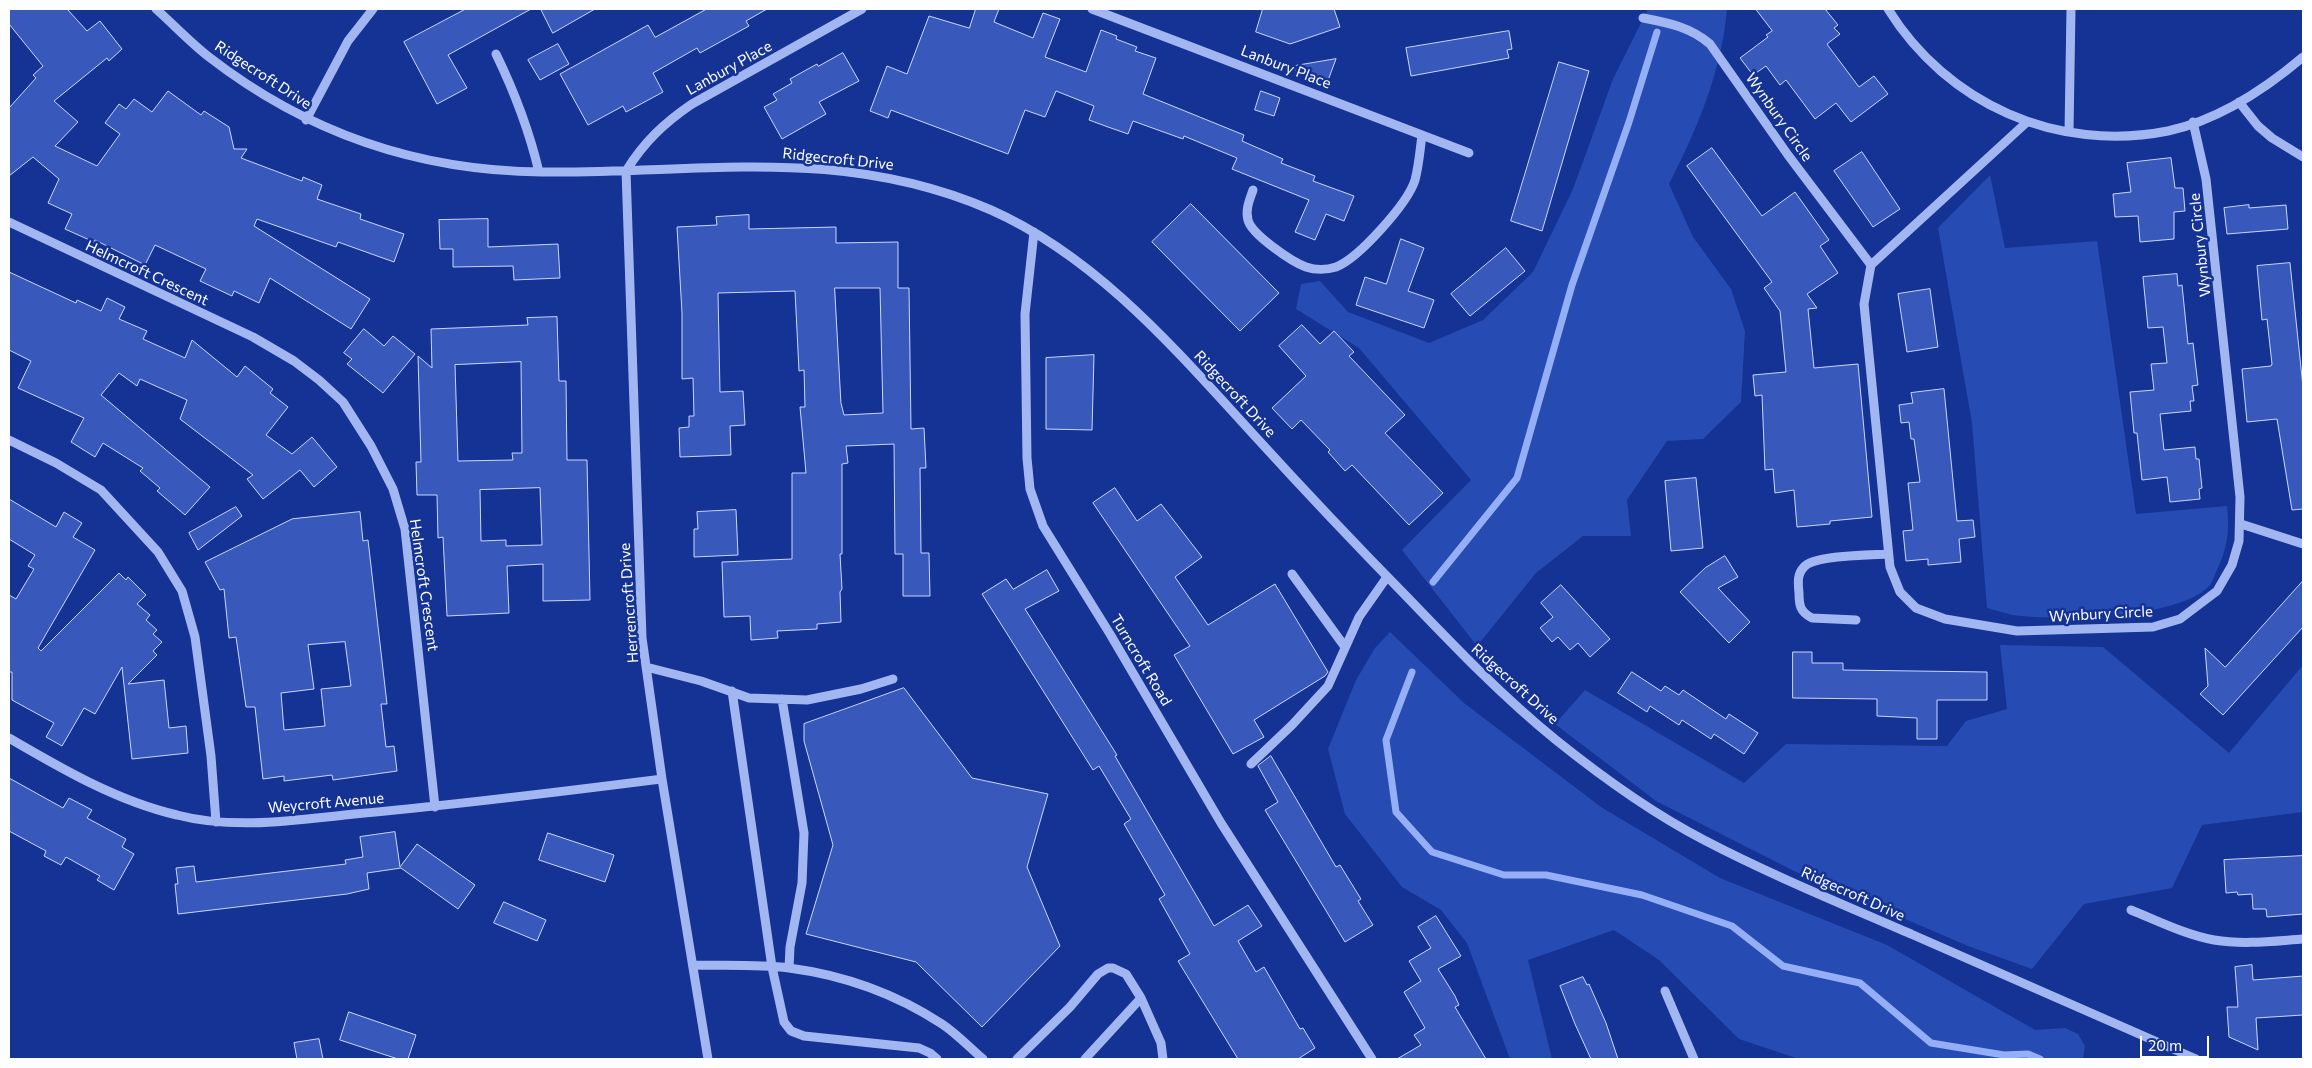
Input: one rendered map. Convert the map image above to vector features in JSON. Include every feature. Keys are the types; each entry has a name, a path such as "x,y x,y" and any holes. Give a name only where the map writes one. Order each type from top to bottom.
{"street":[{"name":"Ridgecroft Drive","path":"156,9 207,56 264,96 306,120 355,140 412,156 479,168 538,172 626,171 710,166 789,166 875,174 942,192 993,211 1034,232 1074,258 1122,298 1186,360 1387,577 1473,666 1552,737 1620,789 1701,838 1801,886 2196,1059"},
{"path":"306,120 348,41 372,9"},
{"name":"Lanbury Place","path":"626,171 647,140 666,122 692,104 862,9"},
{"name":"Lanbury Place","path":"1092,9 1469,153"},
{"path":"1888,9 1922,54 1956,84 1991,107 2027,122 2096,136 2133,135 2169,130 2214,115 2270,85 2303,57"},
{"path":"2069,132 2071,9"},
{"name":"Wynbury Circle","path":"1643,18 1682,26 1700,35 1710,44 1871,265 1866,284 1864,312 1890,567 1900,592 1916,608 1945,619 2017,631 2153,627 2180,619 2217,591 2232,565 2241,524 2234,420 2206,180 2193,122"},
{"path":"496,54 513,88 526,125 538,172"},
{"path":"2239,102 2258,126 2272,138 2303,157"},
{"path":"1871,265 2027,122"},
{"path":"1253,190 1246,211 1248,221 1260,237 1305,267 1319,270 1336,267 1352,258 1405,201 1415,181 1422,135"},
{"name":"Herrencroft Drive","path":"626,171 642,638 662,779 708,1059"},
{"name":"Helmcroft Crescent","path":"9,222 253,337 294,361 343,402 371,446 394,489 404,529 435,807"},
{"name":"Turncroft Road","path":"1034,232 1025,314 1027,458 1030,489 1043,526 1110,634 1221,823 1372,1059"},
{"path":"9,440 56,463 101,490 158,552 182,591 195,637 211,756 216,822"},
{"path":"2241,524 2303,544"},
{"path":"1856,620 1812,618 1806,615 1799,607 1798,578 1808,563 1888,554"},
{"path":"1292,574 1345,646"},
{"path":"1251,764 1292,725 1328,686 1336,672 1345,646 1359,617 1387,577"},
{"path":"646,667 732,691 749,698 807,700 833,696 893,679"},
{"path":"732,691 772,967 784,1022 792,1031 804,1036 919,1048 937,1059"},
{"path":"782,699 804,833 802,883 790,947 789,968"},
{"name":"Weycroft Avenue","path":"9,738 96,786 178,816 216,822 264,823 435,807 662,779"},
{"path":"2131,910 2192,934 2214,940 2244,943 2303,939"},
{"path":"693,965 789,968 846,979 877,990 944,1025 983,1059"},
{"path":"1017,1059 1103,970 1114,968 1121,970 1141,998 1161,1043 1163,1059"},
{"path":"1665,991 1694,1059"},
{"path":"1086,1059 1141,998"}],"shaded area":[{"path":"1648,9 1727,9 1720,54 1707,99 1669,184 1693,237 1731,289 1745,331 1741,402 1703,439 1667,441 1627,500 1631,536 1583,536 1536,573 1477,646 1402,550 1471,480 1359,348 1296,309 1301,284 1320,281 1348,312 1429,343 1483,320 1533,272 1573,189 1613,79"},
{"path":"1990,175 2005,248 2097,241 2136,514 2227,506 2228,532 2223,556 2210,585 2194,597 2172,605 2145,611 2085,617 2032,617 2012,615 1987,608 1972,423 1938,228"},
{"path":"1390,632 1464,703 1601,807 1720,878 1887,945 2035,1030 2065,1028 2078,1034 2085,1046 2083,1059 1799,1059 1739,1039 1659,960 1614,930 1528,960 1552,1059 1510,1059 1467,943 1441,910 1402,887 1345,814 1328,749 1356,680 1375,648"},
{"path":"2000,645 2103,647 2229,753 2303,665 2303,812 2202,825 2172,888 2084,904 2032,969 1968,946 1796,872 1656,801 1555,724 1585,690 1744,783 1786,744 1947,746 1966,721 2007,709"}],"building":[{"path":"9,9 67,9 87,31 100,21 122,49 109,61 107,58 54,101 78,122 55,146 97,166 120,134 105,123 119,104 126,109 134,99 152,112 168,91 201,115 204,111 229,127 234,149 247,149 241,158 302,181 303,177 322,185 317,199 361,214 360,219 404,234 394,262 338,242 336,247 257,219 254,226 370,299 351,329 270,278 259,303 234,291 232,296 200,281 206,269 155,245 145,265 95,240 94,242 65,229 72,214 48,203 59,179 33,157 9,176 9,108 36,78 33,75 43,66 9,24"},
{"path":"466,9 531,9 448,55 467,88 437,104 404,42"},
{"path":"541,9 595,9 553,33"},
{"path":"707,9 767,9 746,21 749,26 700,53 697,48 653,73 663,92 626,112 623,106 588,125 560,74 648,25 655,37"},
{"path":"976,9 999,9 994,22 1033,38 1043,13 1060,19 1045,57 1086,72 1101,30 1117,36 1116,39 1137,47 1135,51 1156,58 1143,94 1244,135 1242,141 1283,159 1281,163 1315,176 1313,181 1354,196 1344,221 1326,214 1315,240 1295,232 1309,200 1232,169 1237,158 1184,136 1183,139 1133,121 1128,134 1089,120 1094,106 1056,91 1045,117 1025,110 1008,154 891,110 888,118 870,111 887,66 907,74 929,16 969,28"},
{"path":"1263,9 1334,9 1340,27 1290,44 1256,32"},
{"path":"1756,9 1825,9 1838,25 1834,28 1840,34 1827,44 1829,47 1859,87 1874,76 1888,94 1851,122 1836,103 1815,119 1786,80 1780,85 1766,66 1753,75 1740,58 1768,37 1766,35 1772,31"},
{"path":"1509,31 1512,49 1507,50 1509,58 1411,76 1406,48"},
{"path":"558,44 569,64 540,80 528,60"},
{"path":"843,53 859,81 819,102 826,114 782,139 764,107 777,100 773,94 792,83 790,79 817,64 818,66"},
{"path":"1336,59 1327,83 1288,67"},
{"path":"1559,62 1589,71 1542,231 1511,221"},
{"path":"1261,91 1280,98 1274,116 1255,110"},
{"path":"1712,148 1762,216 1795,192 1829,240 1820,246 1838,273 1807,294 1817,308 1808,309 1814,368 1858,364 1872,517 1830,521 1830,524 1797,527 1794,490 1775,493 1773,469 1765,470 1762,395 1755,396 1753,375 1786,372 1780,311 1764,288 1772,282 1687,166"},
{"path":"1862,152 1900,209 1873,227 1834,171"},
{"path":"2171,158 2175,188 2183,188 2185,211 2174,212 2174,239 2140,242 2138,216 2115,217 2113,194 2131,192 2127,163"},
{"path":"1191,204 1279,293 1240,331 1152,242"},
{"path":"2249,205 2249,208 2286,205 2288,229 2227,234 2224,208"},
{"path":"749,215 749,229 836,227 836,243 898,242 898,288 909,288 911,429 924,428 926,468 920,468 921,553 929,553 930,596 903,596 903,554 895,554 894,444 846,446 848,463 842,464 841,622 817,624 817,629 777,631 778,638 751,640 750,616 724,617 722,562 792,559 792,473 806,473 800,407 805,407 804,370 799,371 795,291 718,293 720,392 743,391 745,425 730,426 731,455 680,457 679,428 689,427 689,416 694,416 693,378 682,379 682,313 677,227 717,225 716,217","holes":["835,288 880,288 883,413 844,415 841,403"]},
{"path":"488,219 488,247 558,244 560,278 514,280 513,266 453,267 453,249 440,249 439,220"},
{"path":"1401,239 1424,248 1408,291 1434,300 1424,328 1356,305 1365,277 1386,284"},
{"path":"1506,248 1525,271 1470,316 1451,294"},
{"path":"2290,263 2303,387 2303,509 2292,510 2277,419 2247,422 2242,369 2271,366 2272,364 2267,319 2262,320 2257,266"},
{"path":"9,272 76,303 77,300 101,311 107,298 125,307 119,319 147,331 143,339 185,358 192,340 237,377 245,366 273,389 270,393 288,407 266,435 292,454 312,437 337,467 314,487 300,470 263,499 247,479 253,475 180,419 187,400 140,379 137,386 119,373 101,395 210,487 185,515 157,491 160,488 140,471 143,468 103,443 95,457 71,442 84,418 18,388 31,361 9,350"},
{"path":"2177,274 2178,286 2182,285 2188,344 2193,343 2198,385 2192,386 2194,401 2190,401 2191,411 2160,414 2164,450 2195,447 2196,459 2199,459 2202,488 2199,489 2200,499 2170,502 2167,477 2142,480 2137,433 2134,433 2130,392 2154,390 2151,364 2167,363 2163,327 2148,328 2143,277"},
{"path":"1930,289 1938,347 1907,352 1898,294"},
{"path":"557,317 559,381 566,381 567,460 587,460 590,600 543,601 543,564 507,566 509,613 447,616 443,537 438,538 437,495 417,495 416,462 421,462 418,356 432,368 431,329 528,325 527,318","holes":["521,362 522,453 512,453 513,460 458,461 455,365","540,488 542,545 506,546 506,540 481,541 480,490"]},
{"path":"1302,325 1320,344 1334,331 1354,352 1349,356 1405,415 1385,433 1443,493 1409,525 1352,465 1345,471 1328,452 1330,450 1301,420 1292,429 1272,408 1306,376 1279,346"},
{"path":"364,329 384,346 393,336 415,354 383,393 347,364 352,359 344,353"},
{"path":"1094,355 1092,430 1046,429 1046,358"},
{"path":"1944,389 1957,521 1973,520 1975,537 1959,539 1961,562 1928,565 1928,559 1906,561 1903,531 1913,530 1908,483 1920,482 1914,439 1911,439 1909,422 1901,423 1899,405 1913,403 1911,393"},
{"path":"1696,478 1703,548 1671,551 1665,481"},
{"path":"1115,488 1137,521 1161,504 1202,557 1175,577 1208,625 1275,584 1328,672 1325,676 1254,720 1264,737 1233,754 1174,655 1190,646 1093,503"},
{"path":"9,499 56,527 64,512 82,523 73,537 95,550 38,648 41,651 119,573 126,580 128,577 146,595 137,604 150,615 146,620 157,630 153,634 162,642 153,651 157,655 128,684 164,680 169,728 186,726 188,753 132,759 122,667 95,714 84,708 62,746 46,737 54,723 12,700 12,672 9,672 9,595 16,599 34,569 28,566 35,555 9,539"},
{"path":"236,507 242,516 198,550 189,533"},
{"path":"736,510 738,555 694,557 694,529 698,529 697,512"},
{"path":"360,512 363,541 368,540 387,704 381,704 386,747 394,746 397,771 333,780 332,775 284,781 284,776 263,779 255,707 246,707 236,637 229,638 224,589 220,590 205,562 292,519","holes":["345,642 351,686 321,689 325,726 284,730 281,693 314,689 308,645"]},
{"path":"1725,556 1738,577 1718,588 1750,622 1729,643 1680,592 1705,568"},
{"path":"1047,570 1059,591 1025,609 1117,755 1115,756 1214,926 1248,905 1262,926 1238,941 1256,972 1264,967 1300,1029 1303,1028 1315,1048 1298,1059 1238,1059 1178,961 1190,954 1159,899 1165,895 1124,824 1131,819 1099,766 1093,770 982,594 1006,579 1013,589"},
{"path":"2303,581 2303,627 2223,715 2200,694 2208,686 2205,648 2225,667"},
{"path":"1561,585 1610,639 1590,657 1578,643 1570,650 1558,637 1552,642 1540,628 1553,617 1541,603"},
{"path":"1793,652 1812,652 1812,663 1843,663 1843,670 1987,672 1987,700 1937,700 1937,739 1917,739 1917,718 1877,716 1877,699 1793,698"},
{"path":"1632,672 1661,691 1665,686 1679,695 1683,690 1726,719 1729,714 1758,733 1744,754 1714,734 1711,739 1682,720 1679,725 1650,706 1647,712 1618,693"},
{"path":"904,688 972,778 1048,794 1027,867 1060,946 982,1027 916,962 806,934 833,845 804,741 804,724"},
{"path":"1271,756 1336,867 1340,865 1361,899 1358,901 1373,925 1345,942 1265,810 1278,802 1258,766"},
{"path":"9,778 63,808 69,798 92,810 87,818 126,839 122,847 134,854 114,890 97,880 100,876 66,857 61,865 44,856 46,851 9,831"},
{"path":"395,832 400,867 417,844 475,885 458,909 401,868 367,873 369,889 347,894 178,914 175,884 178,884 176,868 194,866 196,882 346,864 345,860 363,857 360,837"},
{"path":"548,833 614,855 605,882 539,860"},
{"path":"2303,856 2303,914 2267,917 2266,909 2253,909 2252,894 2238,895 2237,892 2226,893 2224,860"},
{"path":"504,902 546,920 537,941 494,923"},
{"path":"1436,916 1461,956 1438,969 1455,996 1459,1005 1455,1007 1486,1059 1397,1059 1421,1045 1414,1035 1425,1028 1404,992 1421,981 1409,961 1431,948 1418,927"},
{"path":"2252,965 2253,980 2303,976 2303,1015 2256,1018 2258,1050 2229,1037 2227,1007 2238,1007 2235,967"},
{"path":"1583,977 1587,985 1589,984 1606,1023 1618,1059 1591,1059 1575,1024 1560,986"},
{"path":"349,1012 416,1035 408,1059 398,1059 340,1040"},
{"path":"319,1039 323,1059 297,1059 294,1043"}],"waterway":[{"path":"1433,582 1517,478 1572,285 1629,122 1657,32"},
{"path":"1412,672 1386,740 1396,812 1432,852 1504,875 1546,875 1642,895 1732,926 1783,966 1860,983 1931,1043 2004,1055 2028,1054 2040,1059"}]}
